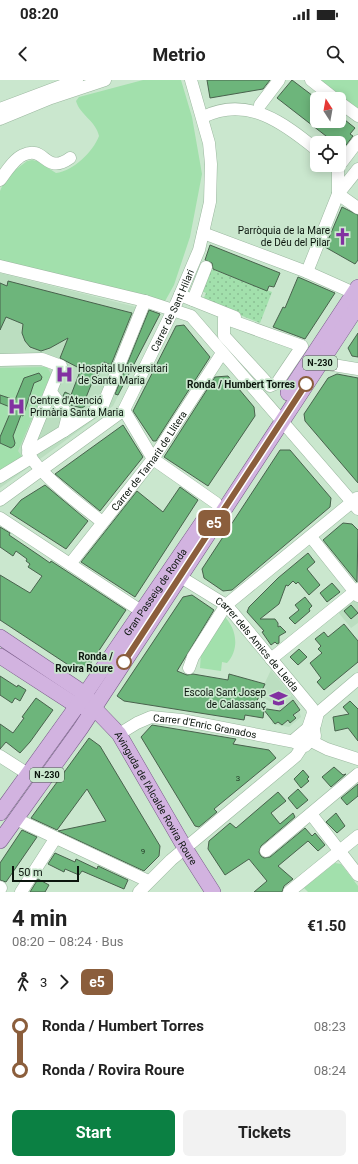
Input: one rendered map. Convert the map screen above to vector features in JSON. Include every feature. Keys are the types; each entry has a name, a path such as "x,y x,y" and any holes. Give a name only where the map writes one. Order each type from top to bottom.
{"main road":[{"name":"Gran Passeig de Ronda","path":"0,841 94,708 279,416 312,354 357,295"},
{"name":"Gran Passeig de Ronda","path":"0,813 77,706 216,503 279,416"},
{"name":"Avinguda de l'Alcalde Rovira Roure","path":"0,637 85,694 94,708 119,734 212,892"},
{"path":"0,656 77,706 94,708"}],"street":[{"path":"0,109 76,80"},
{"path":"0,119 51,98 105,80"},
{"name":"Carrer de Sant Hilari","path":"0,500 124,410 174,309 200,250 210,202 211,185 209,143 191,80"},
{"path":"260,105 279,80"},
{"path":"311,80 326,92"},
{"path":"346,107 358,116"},
{"path":"202,117 224,110 240,110 264,115 282,123 310,145"},
{"path":"346,156 358,141"},
{"path":"0,180 22,155 31,153 40,154 55,165 61,164 70,158"},
{"path":"307,272 338,194 358,169"},
{"path":"338,194 339,172"},
{"path":"338,194 358,208"},
{"path":"203,233 307,272 357,295"},
{"path":"0,266 145,301 174,309 190,316 356,503 226,605 193,657 189,668"},
{"path":"193,300 206,267"},
{"path":"180,295 276,332 312,354"},
{"path":"0,478 64,430 103,405 145,301"},
{"path":"312,354 278,383 270,386 224,336 224,318 312,354 358,369"},
{"name":"Carrer de Tamarit de Llitera","path":"70,564 154,458 222,353"},
{"path":"0,360 42,359 60,364 61,368 28,447 30,455 40,471 102,522"},
{"path":"51,392 68,415 64,430"},
{"path":"124,410 154,458 216,503"},
{"path":"0,518 141,611"},
{"path":"271,659 357,592 311,537"},
{"name":"Carrer dels Amics de Lleida","path":"179,576 226,605 312,708 313,713 306,738"},
{"path":"139,892 148,881 185,848 296,756 318,712 358,679"},
{"name":"Carrer d'Enric Granados","path":"119,734 137,723 151,717 182,720 306,738 327,749 358,760"},
{"path":"0,756 28,774"},
{"path":"266,851 358,774"},
{"path":"311,814 358,875"},
{"path":"16,819 55,839 148,881"},
{"path":"289,892 337,846 358,836"},
{"path":"21,892 55,839"}],"shaded area":[{"name":"Hospital Universitari de Santa Maria","path":"0,273 160,313 113,406 0,488"},
{"path":"355,599 358,603 358,623 351,628 338,612"},
{"name":"Escola Sant Josep de Calassanç","path":"271,670 299,704 298,706 301,717 289,727 272,724 272,717 279,712 279,707 259,695"}],"green space":[{"path":"143,80 181,80 192,117 202,174 190,237 174,285 164,303 0,262 0,191 6,177 27,161 32,160 37,161 56,173 69,169 75,165 82,160 92,148 99,136 95,126 78,106 76,101 79,97"},
{"path":"320,80 358,80 358,109 346,100 346,92 336,92"},
{"path":"209,268 272,292 260,323 203,300 206,293 199,290"},
{"path":"47,367 51,374 18,451 25,461 0,478 0,368"},
{"path":"223,615 228,620 234,632 234,651 227,663 222,662 221,671 200,668 201,653"},
{"path":"335,863 341,864 358,886 358,892 308,892 304,888"}],"building":[{"path":"207,80 270,80 263,89 210,98"},
{"path":"292,80 310,94 310,124 277,98"},
{"path":"346,121 355,128 350,134 353,136 346,145 346,136 326,136 316,128 346,128"},
{"name":"Parròquia de la Mare de Déu del Pilar","path":"342,207 358,215 358,260 355,264 325,247"},
{"path":"210,245 280,273 274,287 269,286 267,291 213,269 212,263 205,260"},
{"path":"298,277 335,293 305,339 273,327 283,307 285,308"},
{"path":"8,281 132,313 111,365 104,362 98,376 95,375 85,400 85,406 82,408 70,405 63,396 65,392 71,395 81,369 60,358 68,338 50,348 41,351 30,347 25,341 22,333 23,324 6,317 0,330 0,283 7,286"},
{"path":"149,310 160,314 118,395 115,394"},
{"path":"184,325 210,357 156,441 153,441 133,411 176,326"},
{"path":"358,333 358,357 352,356 348,348"},
{"name":"Centre d'Atenció Primària Santa Maria","path":"39,373 42,377 41,380 34,383 23,416 21,415 13,436 15,443 14,446 11,448 0,443 0,437 11,411 9,410 10,407 0,403 0,395 15,400 24,378"},
{"path":"337,374 358,378 358,483 305,421 304,414 328,378"},
{"path":"228,376 254,407 255,416 208,486 164,457 215,377"},
{"path":"123,425 143,457 100,511 55,474"},
{"path":"280,450 290,450 331,498 330,507 232,590 223,591 204,578 202,569"},
{"path":"45,485 88,521 66,549 10,513 21,500"},
{"path":"180,487 198,500 135,597 81,562 137,491 163,512"},
{"path":"343,523 352,524 358,530 357,582 323,540"},
{"path":"0,527 10,533 9,535 50,563 51,561 126,610 86,670 79,672 0,620 0,575 30,593 42,576 28,567 30,564 26,561 27,559 16,551 13,556 0,547"},
{"path":"308,553 315,562 307,569 320,585 309,595 298,582 296,584 293,581 288,586 286,585 279,604 260,619 275,619 278,623 278,627 280,626 286,632 279,636 279,643 277,644 275,642 271,645 262,632 264,631 247,612 249,607 278,578"},
{"path":"332,583 340,592 327,602 320,593"},
{"path":"192,595 214,610 177,671 187,675 193,674 228,680 229,674 265,684 254,707 280,711 293,700 300,710 293,715 296,718 290,723 288,720 282,725 278,722 275,724 264,710 263,718 245,715 244,720 124,701 117,696 183,597"},
{"path":"305,597 312,606 309,609 310,611 295,624 289,618 299,610 295,605"},
{"path":"351,605 358,613 351,619 344,611"},
{"path":"344,624 358,641 358,662 324,690 317,682 321,678 310,663 322,653 318,649 321,646 315,639 324,632 328,637"},
{"path":"299,649 307,657 298,665 290,657"},
{"path":"0,676 17,687 18,685 26,690 20,701 15,698 12,703 0,695"},
{"path":"36,698 53,710 30,742 20,753 6,742 0,749 0,724 13,733 24,718 22,717"},
{"path":"350,701 358,709 358,741 348,728 335,731 333,717 349,714 343,707"},
{"path":"152,725 236,739 233,744 269,750 276,758 214,809 217,812 199,827 195,826 141,737"},
{"path":"89,738 100,746 160,846 159,856 144,871 58,831 106,821 87,789 57,830 31,818"},
{"path":"334,767 343,775 346,774 331,787 322,777"},
{"path":"303,770 309,777 307,779 309,781 301,788 294,779"},
{"path":"358,784 358,796 347,805 341,798"},
{"path":"298,789 308,800 297,809 288,798"},
{"path":"278,792 286,801 271,813 280,824 293,813 295,817 261,846 259,852 261,856 264,858 270,857 305,828 312,836 315,833 325,845 318,851 308,841 278,866 293,879 284,886 282,892 254,892 267,881 249,859 225,875 208,849 209,841 230,823 236,828"},
{"path":"336,813 345,826 337,833 326,822"},
{"path":"22,830 37,837 6,882 0,880 0,863"},
{"path":"55,853 75,862 76,859 97,869 98,866 128,880 124,889 82,871 79,875 65,869 64,872 48,864"},
{"path":"38,879 49,885 45,892 30,892"}],"bus line":[{"name":"e5","path":"124,662 306,384"}],"place":[{"name":"Parròquia de la Mare de Déu del Pilar","path":"343,236"},
{"name":"Hospital Universitari de Santa Maria","path":"65,374"},
{"name":"Ronda / Humbert Torres","path":"306,384"},
{"name":"Centre d'Atenció Primària Santa Maria","path":"17,406"},
{"name":"Ronda / Rovira Roure","path":"124,662"},
{"name":"Escola Sant Josep de Calassanç","path":"279,698"}]}
